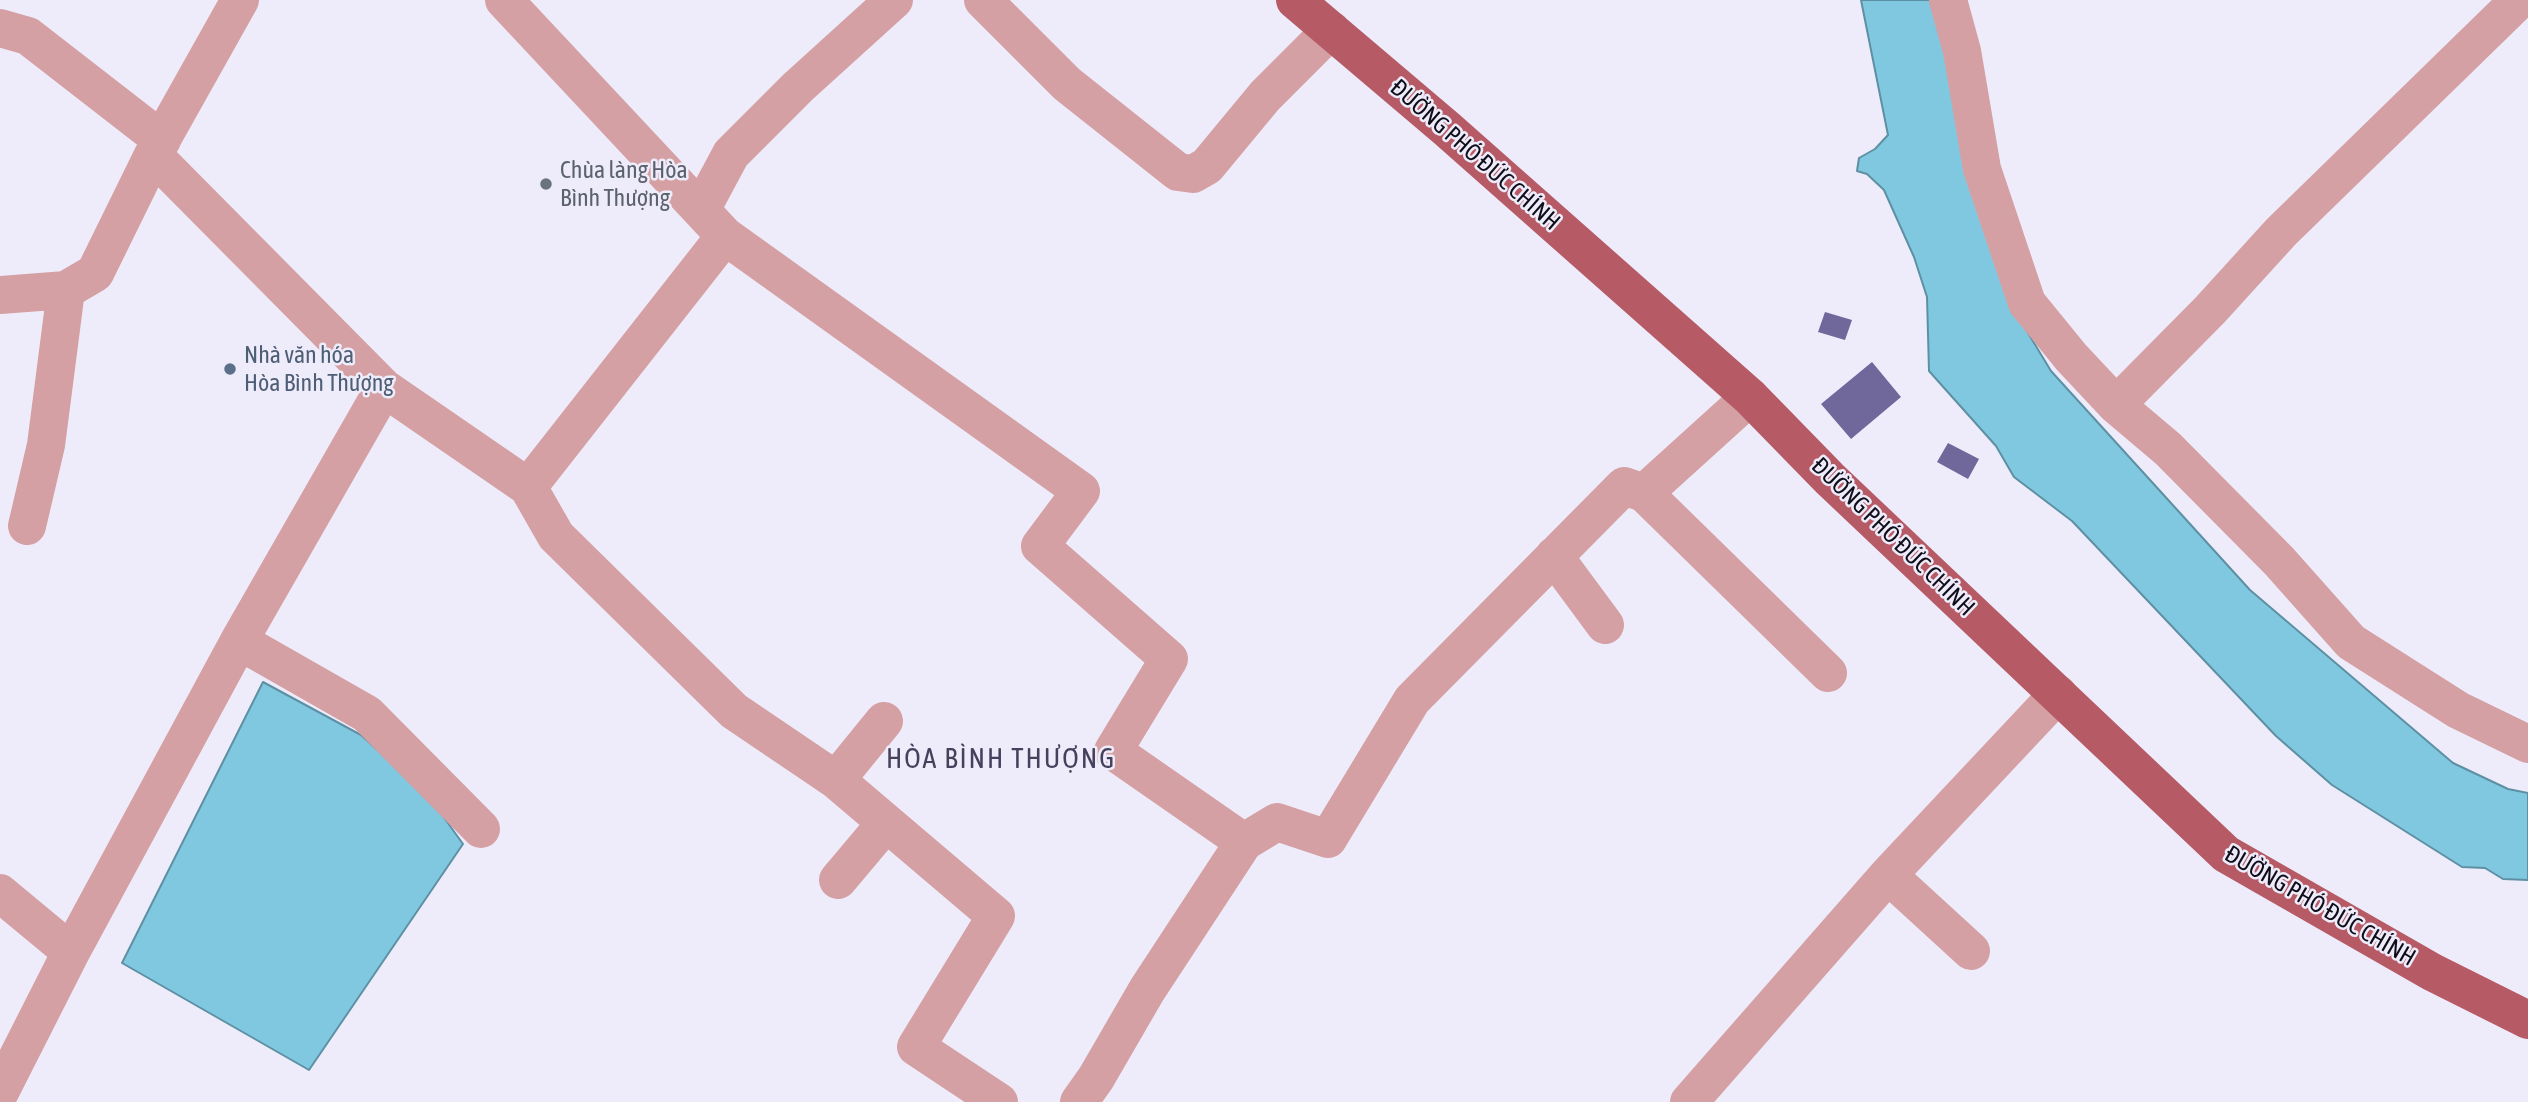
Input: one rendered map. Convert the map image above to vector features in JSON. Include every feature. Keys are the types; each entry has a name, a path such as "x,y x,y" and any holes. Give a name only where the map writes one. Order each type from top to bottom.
{"main road":[{"name":"ĐƯỜNG PHÓ ĐỨC CHÍNH","path":"1295,0 1447,129 1750,397 1840,489 2226,854 2432,972 2528,1020"}],"street":[{"path":"0,295 66,290 95,273 157,148 240,0"},
{"path":"504,0 713,223 1080,491 1040,546 1169,659 1113,751 1244,842"},
{"path":"528,487 713,223 731,154 798,87 894,0"},
{"path":"983,0 1067,84 1178,172 1193,174 1207,166 1265,96 1331,30"},
{"path":"1948,0 1962,51 1982,169 2027,303 2071,357 2116,405 2168,449 2279,561 2351,642 2458,710 2528,744"},
{"path":"2116,405 2210,310 2281,232 2519,0"},
{"path":"0,28 28,36 157,148 384,388 528,487 556,536 734,710 836,780 996,916 916,1047 999,1102"},
{"path":"27,526 46,445 66,290"},
{"path":"0,1092 71,952 239,641 384,388"},
{"path":"1644,493 1750,397"},
{"path":"1079,1102 1147,990 1244,842 1277,822 1328,839 1412,700 1625,486 1644,493 1828,673"},
{"path":"1554,556 1605,625"},
{"path":"239,641 367,714 481,829"},
{"path":"1689,1102 1888,875 2058,694"},
{"path":"836,780 884,721"},
{"path":"838,880 886,822"},
{"path":"1888,875 1970,951"},
{"path":"0,893 71,952"}],"water":[{"path":"1861,0 1940,0 2022,323 2051,371 2250,590 2453,763 2508,789 2528,793 2528,880 2503,879 2485,868 2462,867 2332,785 2276,736 2072,521 2014,477 1996,446 1929,371 1927,297 1914,257 1884,190 1867,174 1857,171 1859,158 1875,149 1888,135"},
{"path":"263,682 361,735 430,798 463,844 309,1070 122,963"}],"building":[{"path":"1825,312 1852,320 1845,340 1818,332"},
{"path":"1872,362 1901,397 1851,439 1821,404"},
{"path":"1948,443 1979,459 1968,479 1937,462"}],"place":[{"name":"Chùa làng Hòa Bình Thượng","path":"546,184"},
{"name":"Nhà văn hóa Hòa Bình Thượng","path":"230,369"}],"district":[{"name":"HÒA BÌNH THƯỢNG","path":"1001,759"}]}
